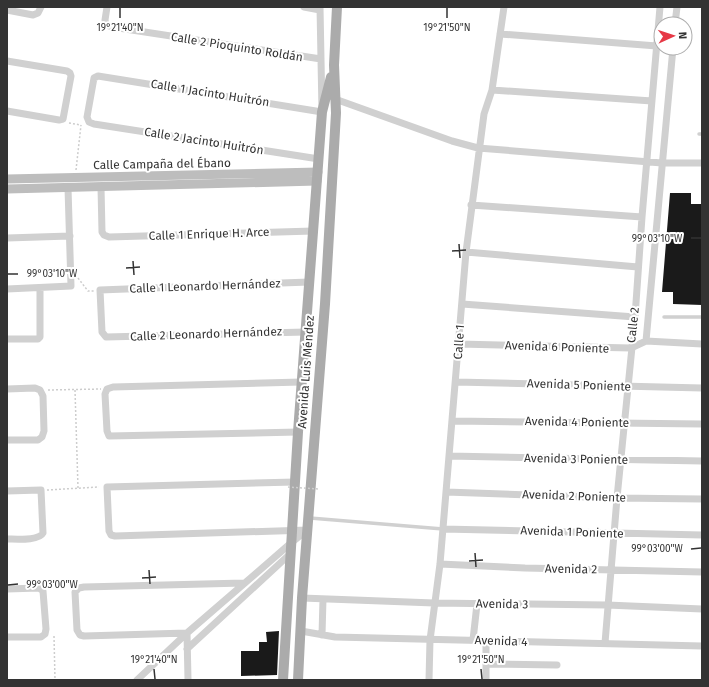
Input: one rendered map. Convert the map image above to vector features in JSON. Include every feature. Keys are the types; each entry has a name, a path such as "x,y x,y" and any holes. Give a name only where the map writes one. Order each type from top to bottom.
{"main road":[{"name":"Avenida Luis Méndez","path":"298,680 302,598 325,304 335,121 334,65 337,7"},
{"name":"Avenida Luis Méndez","path":"283,680 292,531 292,484 298,432 322,112 334,65"}],"street":[{"name":"Calle 2 Pioquinto Roldán","path":"107,7 105,20 106,25 112,28 321,59"},
{"path":"304,7 320,8"},
{"name":"Calle 1","path":"429,680 430,640 440,564 471,205 478,148 484,114 492,90 504,7"},
{"name":"Avenida Luis Méndez","path":"320,8 322,112"},
{"path":"7,10 33,15 40,10"},
{"path":"500,34 653,46"},
{"name":"Calle 2","path":"605,643 620,459 629,387 646,162 656,56"},
{"name":"Calle 2","path":"646,341 672,56"},
{"path":"7,61 67,71 71,76 63,119 59,120 7,111"},
{"name":"Calle 1 Jacinto Huitrón","path":"89,122 87,117 94,78 98,76 322,112"},
{"path":"492,90 652,101"},
{"path":"335,99 452,141 478,148 646,162 702,163"},
{"name":"Calle 2 Jacinto Huitrón","path":"89,122 319,159"},
{"name":"Calle Campaña del Ébano","path":"7,180 75,178 318,177"},
{"name":"Calle Campaña del Ébano","path":"7,189 101,187 318,177"},
{"name":"Calle 1 Enrique H. Arce","path":"101,187 102,232 104,236 314,231"},
{"path":"7,289 40,288 71,283 68,188"},
{"path":"471,205 642,217"},
{"path":"7,238 70,236"},
{"path":"466,252 638,267"},
{"name":"Calle 1 Leonardo Hernández","path":"100,290 309,282"},
{"path":"7,339 38,339 40,337 40,288"},
{"name":"Calle 2 Leonardo Hernández","path":"100,290 102,332 106,336 306,332"},
{"path":"462,304 635,317"},
{"name":"Avenida 6 Poniente","path":"459,344 631,348 646,341 702,344"},
{"path":"298,432 109,436 107,431 105,394 107,389 113,387 302,382"},
{"name":"Avenida 5 Poniente","path":"456,382 702,388"},
{"path":"7,389 35,388 40,390 43,403 44,431 42,437 38,440 7,440"},
{"name":"Avenida 4 Poniente","path":"453,420 702,424"},
{"name":"Avenida 3 Poniente","path":"449,456 702,461"},
{"path":"292,484 107,487 109,531 111,535 308,530"},
{"path":"7,491 41,490 43,533 42,536 36,538 7,539"},
{"name":"Avenida 2 Poniente","path":"446,492 617,498 702,499"},
{"name":"Avenida 1 Poniente","path":"443,529 702,535"},
{"path":"137,680 187,633 244,583 291,542 308,530"},
{"path":"187,649 290,554"},
{"name":"Avenida 2","path":"440,564 524,568 702,572"},
{"path":"187,633 80,634 77,630 75,592 79,588 244,583"},
{"path":"7,589 39,588 43,591 46,629 45,634 41,637 7,638"},
{"name":"Avenida 3","path":"302,598 477,604 608,605 702,609"},
{"path":"322,635 323,599"},
{"path":"473,640 477,604"},
{"name":"Avenida 4","path":"300,631 335,637 702,646"},
{"path":"187,633 188,680"},
{"path":"486,641 486,680"},
{"path":"487,664 557,664"}],"lane":[{"path":"664,317 702,317"},
{"path":"308,518 443,529"}],"path":[{"path":"63,119 67,122 81,125 89,122"},
{"path":"75,178 81,125"},
{"path":"71,283 78,278 88,291 100,290"},
{"path":"40,390 107,389"},
{"path":"75,390 78,488"},
{"path":"292,484 318,489"},
{"path":"41,490 107,487"},
{"path":"54,636 55,680"}],"building":[{"path":"670,193 691,193 691,204 702,204 702,305 673,304 673,292 662,292"},
{"path":"279,631 277,675 241,676 241,651 259,651 259,642 267,642 266,632"}]}
